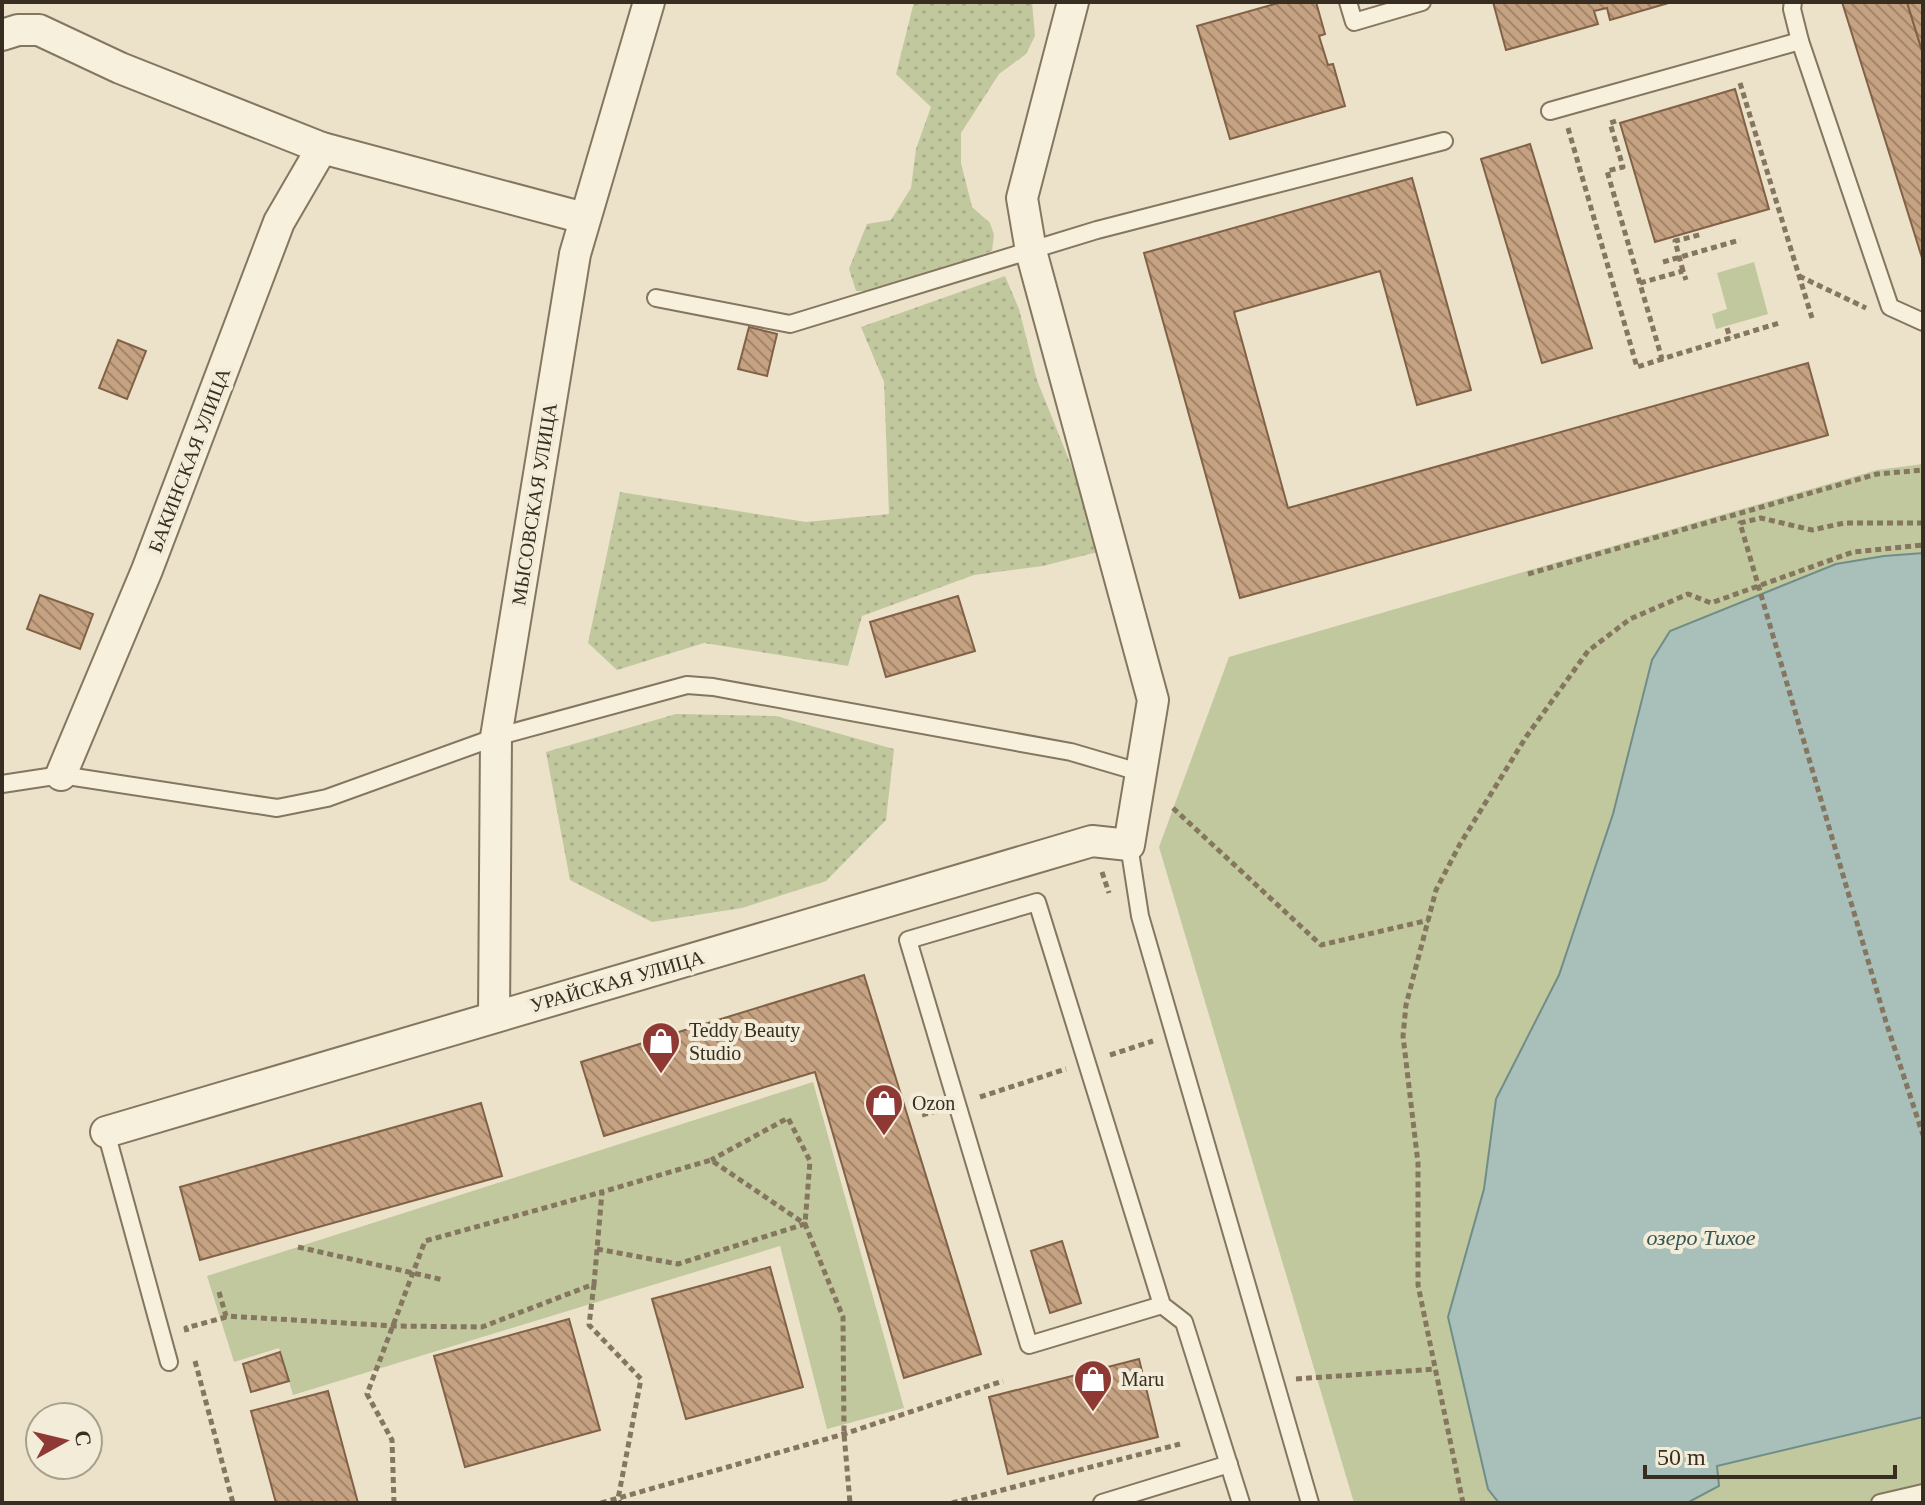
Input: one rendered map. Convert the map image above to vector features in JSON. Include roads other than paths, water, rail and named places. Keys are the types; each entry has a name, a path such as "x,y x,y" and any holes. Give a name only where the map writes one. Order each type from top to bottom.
{"street":[{"name":"МЫСОВСКАЯ УЛИЦА","path":"494,1017 496,737 575,254 649,2"},
{"path":"1073,2 1022,198 1031,251 1153,700 1129,845"},
{"path":"2,35 18,30 39,30 120,68 322,148 584,218"},
{"name":"БАКИНСКАЯ УЛИЦА","path":"61,775 147,570 279,222 322,148"},
{"name":"УРАЙСКАЯ УЛИЦА","path":"106,1132 1092,841 1129,845"}],"lane":[{"path":"1348,2 1354,22 1422,2"},
{"path":"1793,2 1800,41 1890,307 1923,322"},
{"path":"1550,111 1800,41"},
{"path":"656,298 790,324 1097,230 1444,141"},
{"path":"2,784 61,775 277,808 327,798 496,737 687,685 713,687 1071,752 1139,772"},
{"path":"1129,845 1140,916 1310,1503"},
{"path":"1162,1305 1029,1345 908,940 1037,902 1162,1305 1184,1322 1241,1503"},
{"path":"106,1132 169,1362"},
{"path":"1102,1503 1229,1464"},
{"path":"1880,1503 1923,1493"}],"water":[{"name":"озеро Тихое","path":"1923,553 1923,1417 1717,1466 1719,1486 1687,1503 1499,1503 1488,1489 1448,1317 1484,1189 1496,1099 1559,975 1613,814 1652,660 1670,631 1836,564"}],"place":[{"name":"Teddy Beauty Studio","path":"661,1075"},
{"name":"Ozon","path":"884,1137"},
{"name":"Maru","path":"1093,1413"}]}
